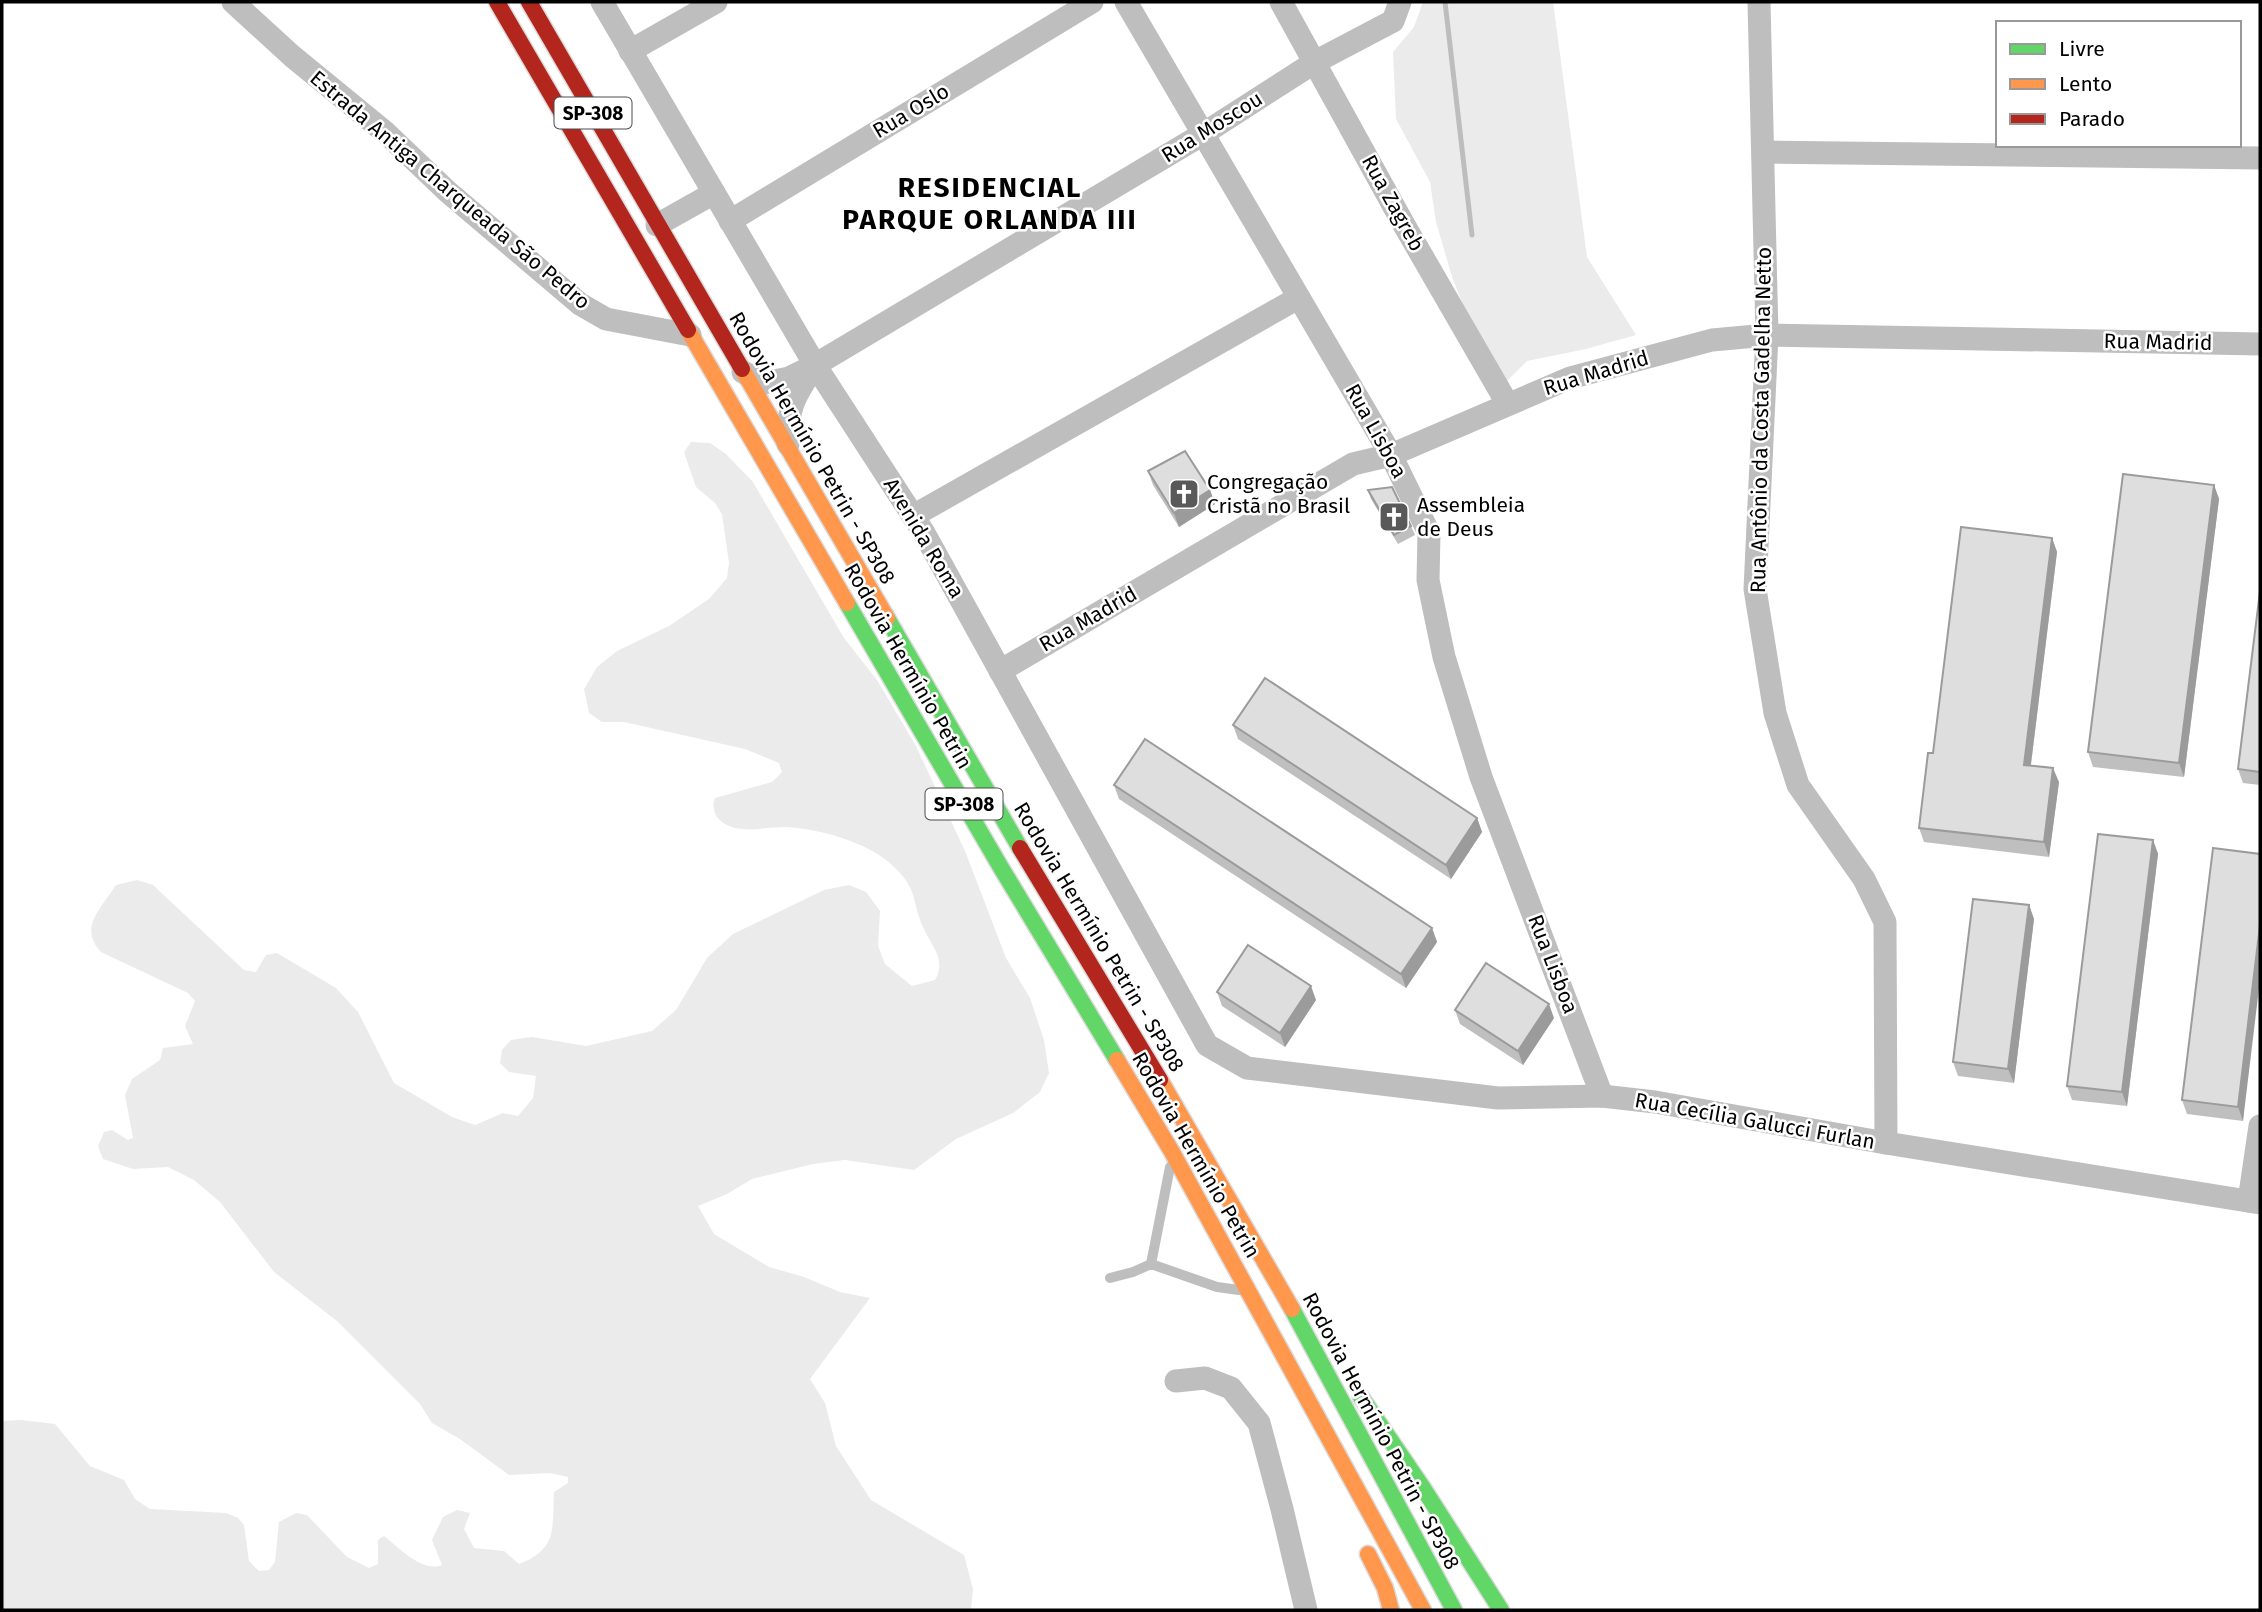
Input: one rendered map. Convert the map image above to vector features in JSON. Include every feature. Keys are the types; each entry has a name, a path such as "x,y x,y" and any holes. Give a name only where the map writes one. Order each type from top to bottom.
{"main road":[{"name":"Rodovia Hermínio Petrin","path":"498,2 1000,866 1172,1152 1423,1610"},
{"name":"Rodovia Hermínio Petrin - SP308","path":"529,2 1023,853 1273,1273 1454,1610"},
{"path":"1273,1273 1423,1488 1501,1610"},
{"path":"1258,1308 1275,1354 1325,1464"},
{"path":"1360,1538 1385,1588 1391,1610"}],"street":[{"name":"Estrada Antiga Charqueada São Pedro","path":"233,2 292,56 386,133 448,192 580,304 607,319 690,335"},
{"name":"Avenida Roma","path":"602,2 815,365 913,516 1208,1045 1247,1068"},
{"path":"630,51 716,2"},
{"name":"Rua Oslo","path":"730,221 1092,2"},
{"name":"Rua Lisboa","path":"1126,2 1391,455 1429,533 1428,580 1444,657 1481,777 1602,1096"},
{"name":"Rua Zagreb","path":"1281,2 1403,223 1507,403"},
{"name":"Rua Antônio da Costa Gadelha Netto","path":"1759,2 1767,335 1755,589 1775,713 1798,785 1864,878 1885,922 1886,1143"},
{"name":"Rua Moscou","path":"743,372 764,383 789,378 815,365 1203,134 1396,11"},
{"path":"1764,152 2260,159"},
{"path":"657,225 715,193"},
{"path":"913,516 1298,298"},
{"name":"Rua Madrid","path":"1000,671 1353,464 1391,455 1570,378 1712,340 1767,335 2260,344"},
{"path":"788,447 788,418 794,398 815,365"},
{"name":"Rua Cecília Galucci Furlan","path":"1247,1068 1498,1098 1602,1096 1655,1102 1886,1143 2255,1202"},
{"path":"2255,1202 2260,1126"},
{"path":"1176,1381 1205,1378 1231,1388 1259,1423 1306,1610"}],"lane":[{"path":"1151,1264 1172,1152"},
{"path":"1110,1278 1151,1264 1217,1287 1249,1291"}],"shaded area":[{"path":"1423,2 1553,2 1587,257 1636,335 1527,361 1504,384 1481,350 1452,277 1436,222 1430,182 1396,119 1393,52 1414,27"},
{"path":"691,442 710,443 726,454 753,482 844,638 877,680 916,746 965,851 1006,958 1030,998 1044,1040 1049,1073 1040,1092 1013,1113 956,1139 914,1170 845,1160 813,1164 752,1179 727,1194 698,1206 714,1234 769,1267 804,1277 840,1292 870,1298 810,1379 825,1403 836,1446 871,1500 964,1555 973,1589 971,1610 2,1610 2,1421 55,1424 90,1466 124,1480 135,1499 150,1509 226,1513 238,1518 244,1525 249,1561 259,1571 269,1570 275,1562 279,1522 296,1513 307,1515 347,1557 369,1568 378,1564 378,1540 384,1536 419,1563 434,1567 442,1565 432,1540 443,1517 457,1510 470,1513 464,1529 474,1548 504,1551 519,1564 541,1552 547,1544 552,1527 554,1492 568,1483 568,1477 550,1473 509,1475 460,1439 432,1423 420,1404 337,1321 274,1272 220,1202 194,1180 168,1167 133,1169 103,1159 98,1146 104,1132 112,1130 128,1140 133,1138 125,1095 132,1079 160,1060 163,1048 193,1044 185,1026 195,1001 188,993 101,952 94,943 94,918 116,885 137,880 153,885 244,970 256,972 266,955 277,953 336,988 358,1012 394,1083 452,1117 475,1125 503,1113 518,1116 533,1098 536,1076 509,1072 500,1063 502,1050 511,1040 532,1037 586,1046 652,1031 676,1010 707,958 733,934 824,890 849,885 866,892 880,911 878,946 885,964 912,986 935,980 939,959 923,927 910,888 901,874 883,857 857,843 827,833 784,827 739,829 725,824 716,816 713,805 715,798 772,782 782,772 779,763 745,749 624,722 602,722 589,713 584,689 597,667 617,651 669,626 709,599 727,578 729,563 722,514 715,503 696,487 684,452"}],"building":[{"name":"Congregação Cristã no Brasil","path":"1185,451 1210,490 1174,513 1148,471"},
{"path":"2123,474 2214,485 2179,763 2088,752"},
{"name":"Assembleia de Deus","path":"1392,487 1411,526 1394,535 1368,490"},
{"path":"1961,527 2052,538 2024,765 2053,768 2044,842 1919,828 1928,753 1933,753"},
{"path":"2260,591 2260,772 2238,769"},
{"path":"1265,678 1477,818 1446,865 1233,725"},
{"path":"1145,739 1432,928 1401,974 1114,785"},
{"path":"2098,834 2153,840 2122,1092 2067,1086"},
{"path":"2213,848 2260,854 2260,925 2238,1107 2182,1100"},
{"path":"1973,899 2029,905 2008,1069 1953,1062"},
{"path":"1248,945 1311,986 1280,1033 1217,992"},
{"path":"1486,963 1549,1004 1518,1051 1455,1010"}],"waterway":[{"path":"1445,2 1472,235"}],"traffic: fast":[{"path":"847,603 1117,1060"},
{"path":"887,618 1020,848"},
{"path":"1292,1309 1454,1610"},
{"path":"1361,1397 1501,1610"}],"traffic: slow":[{"path":"688,330 847,603"},
{"path":"742,369 887,618"},
{"path":"1117,1060 1172,1152 1423,1610"},
{"path":"1160,1080 1292,1309"},
{"path":"1368,1554 1385,1588 1391,1610"}],"traffic: jam":[{"path":"497,2 688,330"},
{"path":"529,2 742,369"},
{"path":"1020,848 1160,1080"}],"place":[{"name":"Congregação Cristã no Brasil","path":"1184,494"},
{"name":"Assembleia de Deus","path":"1394,517"}],"district":[{"name":"RESIDENCIAL PARQUE ORLANDA III","path":"990,203"}]}
